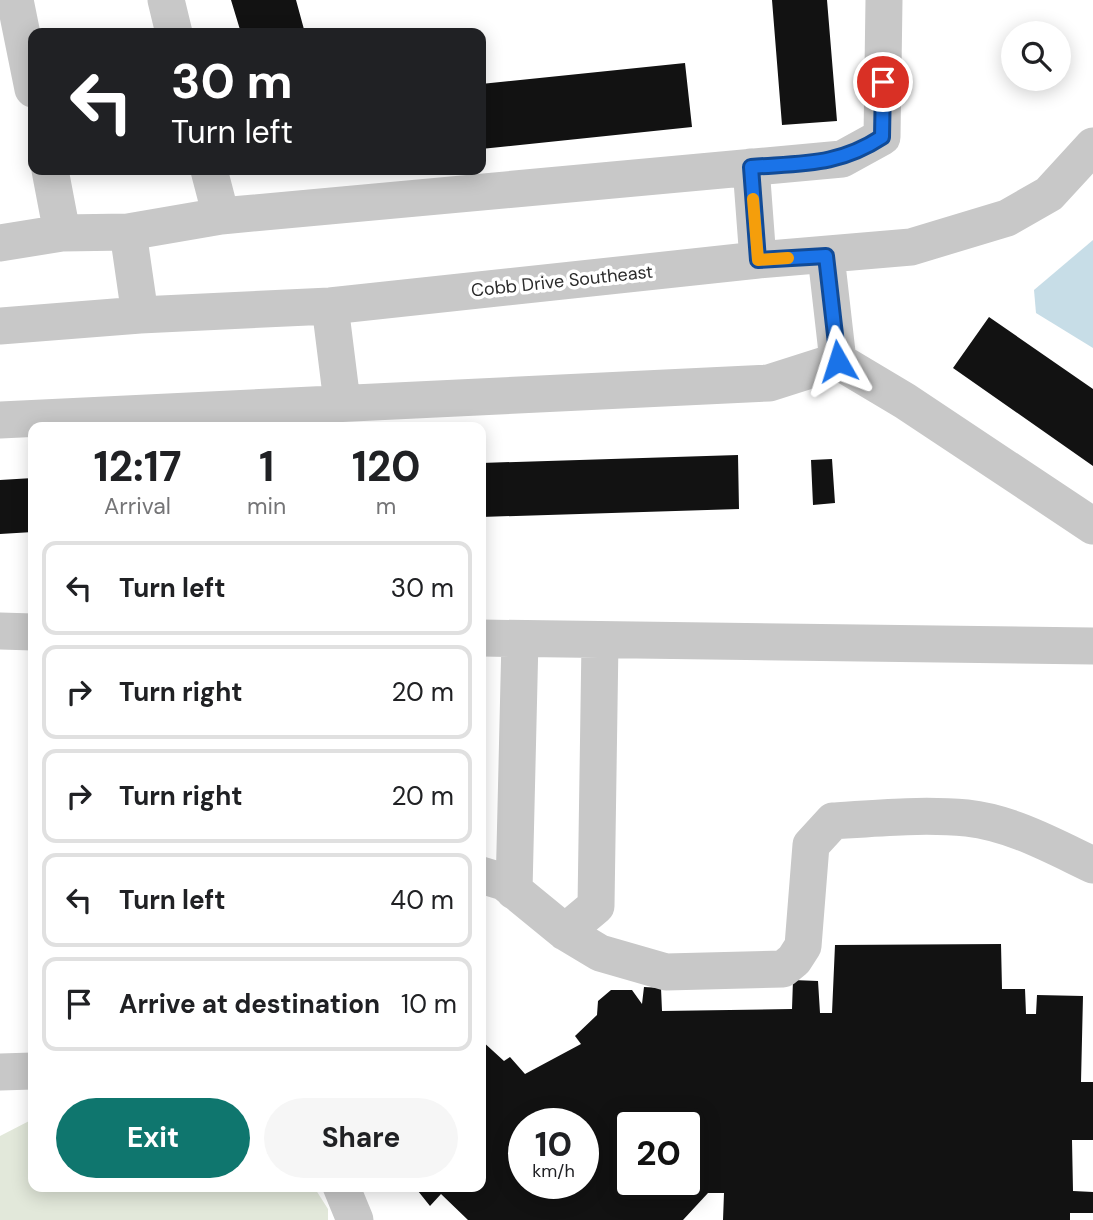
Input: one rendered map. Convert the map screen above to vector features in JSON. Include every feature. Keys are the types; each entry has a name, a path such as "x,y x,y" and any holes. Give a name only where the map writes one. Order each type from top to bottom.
{"street":[{"path":"15,0 28,64"},
{"path":"166,0 173,28"},
{"path":"0,243 62,233 128,232 220,216 842,159 882,137 884,0"},
{"name":"Cobb Drive Southeast","path":"0,326 140,314 330,306 758,260 911,247 1007,218 1049,194 1093,146"},
{"path":"751,167 758,260"},
{"path":"51,175 62,233"},
{"path":"210,175 220,216"},
{"path":"128,232 140,314"},
{"path":"826,256 838,361"},
{"path":"330,306 342,402"},
{"path":"0,420 769,383 838,361 905,401 1093,526"},
{"path":"0,631 28,632"},
{"path":"486,638 1093,646"},
{"path":"514,891 520,639"},
{"path":"565,932 596,906 600,641"},
{"path":"486,877 504,882 565,932 600,953 666,971 783,968 794,960 803,946 811,845 833,821 968,818 1041,839 1093,865"},
{"path":"0,1072 28,1071"},
{"path":"343,1192 355,1220"}],"shaded area":[{"path":"28,1122 28,1192 317,1192 328,1209 328,1220 0,1220 0,1136"}],"water":[{"path":"1093,240 1093,348 1036,313 1034,290"}],"building":[{"path":"231,0 296,0 304,28 239,28"},
{"path":"772,0 827,0 837,121 782,125"},
{"path":"685,63 692,127 486,148 486,83"},
{"path":"989,317 1093,389 1093,466 953,368"},
{"path":"738,455 739,509 486,517 486,463"},
{"path":"832,459 835,503 813,505 811,460"},
{"path":"28,478 28,532 0,534 0,480"},
{"path":"1001,944 1002,989 1025,989 1026,1014 1036,1014 1037,995 1083,996 1081,1082 1093,1082 1093,1140 1072,1140 1073,1191 1093,1192 1093,1213 1070,1213 1070,1220 723,1220 724,1193 708,1193 704,1197 704,1108 613,1108 613,1199 702,1199 683,1220 468,1220 441,1194 430,1206 419,1192 486,1192 486,1045 504,1061 510,1057 525,1074 581,1044 575,1036 597,1015 598,1001 611,990 632,990 642,1004 644,987 661,988 662,1011 792,1009 793,980 818,981 820,1013 832,1013 835,945"}],"slow traffic":[{"path":"753,199 758,260 788,258"}],"route":[{"path":"838,361 826,256 758,260 751,167 842,159 861,151 882,137 883,82"}]}
